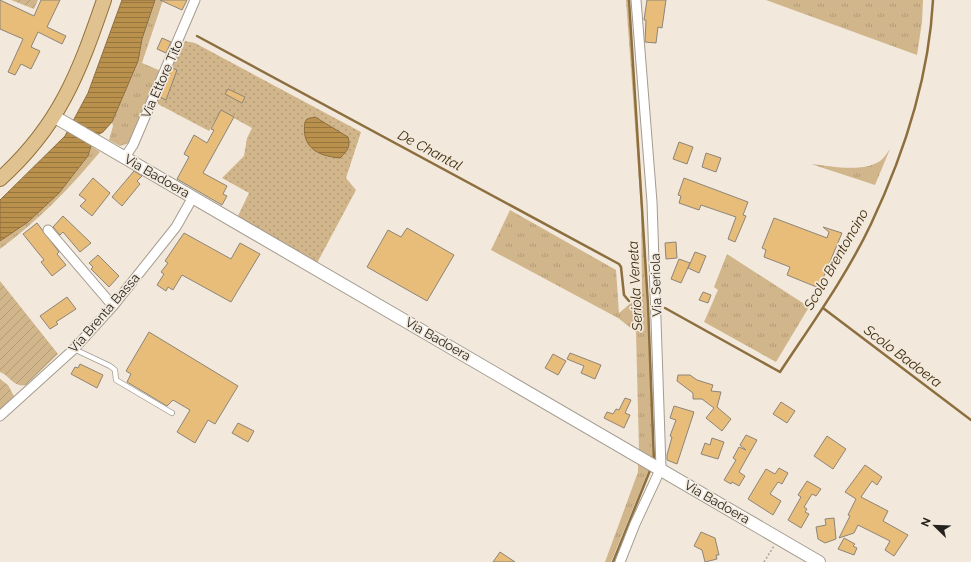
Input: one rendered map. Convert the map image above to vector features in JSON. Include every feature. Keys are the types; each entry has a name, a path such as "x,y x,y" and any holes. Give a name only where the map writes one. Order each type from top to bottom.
{"main road":[{"path":"0,179 32,148 55,116 77,75 104,0"},
{"name":"Via Badoera","path":"55,116 819,562"}],"street":[{"name":"Via Ettore Tito","path":"126,157 139,131 195,0"},
{"name":"Via Seriola","path":"620,562 656,466 657,302 652,202 636,0"},
{"name":"Via Brenta Bassa","path":"0,416 74,349 113,306 176,227 193,197"},
{"path":"48,230 113,306"}],"lane":[{"path":"74,349 110,366 115,370 116,380 172,413"}],"path":[{"path":"764,562 779,538"}],"green space":[{"path":"11,0 38,0 34,9"},
{"path":"155,0 163,0 142,63 161,71 129,143 120,146 109,140 113,126 112,122 138,61 142,39"},
{"path":"626,0 628,0 646,259 647,311 651,367 653,459 639,450 636,332 618,318 491,250 510,210 616,270 619,313 642,294 641,209"},
{"path":"766,0 923,0 922,22 917,55"},
{"path":"185,41 195,43 361,132 346,178 356,190 317,263 237,218 249,193 222,178 244,156 247,138 252,128 221,111 209,131 156,103 168,74"},
{"path":"91,146 100,152 88,166 41,215 0,249 0,241 41,210 68,182 89,154"},
{"path":"890,149 875,185 811,164 846,168 864,167 873,165 880,161"},
{"path":"727,254 809,307 776,362 704,322 718,290 714,287"},
{"path":"0,281 58,354 26,385 18,385 0,372"},
{"path":"0,379 8,385 14,396 0,410"},
{"path":"638,460 650,467 611,562 605,562 638,472"}],"shaded area":[{"path":"122,0 155,0 142,39 138,61 112,122 103,132 99,134 91,146 88,156 59,193 28,222 0,241 0,200 65,136 88,93"},
{"path":"315,117 348,137 348,149 340,158 324,155 312,149 308,144 304,131 305,122 307,119"}],"building":[{"path":"0,0 34,16 41,0 60,0 47,27 66,36 62,44 38,32 31,47 40,51 31,69 21,64 15,75 8,72 23,39 0,29"},
{"path":"160,0 187,0 182,10"},
{"path":"647,0 666,0 662,28 658,27 656,43 645,42 646,20 644,20"},
{"path":"162,38 171,42 166,53 157,49"},
{"path":"172,68 177,70 166,100 160,97"},
{"path":"228,89 245,97 242,103 225,94"},
{"path":"221,110 234,117 203,173 227,186 223,194 227,196 222,205 177,179 189,157 184,154 194,135 207,143 214,130 211,129"},
{"path":"679,142 693,147 687,164 673,159"},
{"path":"706,153 721,158 716,172 702,167"},
{"path":"134,171 142,176 137,181 140,184 122,206 112,197"},
{"path":"93,178 110,193 92,216 80,206 86,200 79,195"},
{"path":"684,178 748,202 743,215 746,216 735,242 728,239 736,217 701,205 699,210 679,203 681,196 678,195"},
{"path":"63,216 91,243 80,252 63,232 60,235 53,227"},
{"path":"774,218 827,238 829,232 823,227 842,233 819,288 787,275 790,267 764,257 766,250 762,248"},
{"path":"37,223 59,252 57,254 66,265 52,276 41,262 44,260 23,234"},
{"path":"407,228 454,255 427,301 367,267 388,230 401,237"},
{"path":"184,233 231,259 240,243 260,254 231,302 182,275 173,290 168,287 166,291 157,285 164,274 161,272 168,263 165,261"},
{"path":"676,242 677,258 666,259 665,243"},
{"path":"695,252 706,256 699,273 688,268"},
{"path":"98,255 119,276 109,287 91,269 93,267 89,263"},
{"path":"679,259 690,263 681,283 671,279"},
{"path":"703,292 711,295 708,303 699,300"},
{"path":"67,297 76,309 56,322 58,324 50,329 40,316"},
{"path":"149,332 238,386 215,424 208,420 195,443 177,432 190,410 173,400 167,406 127,382 131,374 126,371"},
{"path":"570,353 601,365 595,379 581,373 584,366 567,359"},
{"path":"553,354 566,361 558,375 545,368"},
{"path":"80,364 103,375 97,388 71,374 75,367 78,368"},
{"path":"678,375 690,375 697,380 713,385 711,391 721,392 717,407 731,419 722,431 706,418 714,408 702,399 693,399 693,393 677,381"},
{"path":"625,398 631,400 625,413 630,415 624,428 604,418 607,412 613,414 616,409 619,410"},
{"path":"781,402 795,411 787,423 773,414"},
{"path":"674,406 694,412 677,464 667,460 672,437 670,436 676,420 670,418"},
{"path":"238,423 254,431 248,442 232,433"},
{"path":"746,435 757,440 739,472 745,476 739,486 724,480 736,460 733,458 739,447 746,450 740,445"},
{"path":"827,436 846,449 833,469 814,456"},
{"path":"712,438 724,442 718,459 701,454 705,443 710,445"},
{"path":"865,465 882,477 877,485 872,481 861,497 888,511 883,521 908,535 894,556 885,550 890,541 858,525 854,533 839,538 850,516 848,515 856,499 845,492"},
{"path":"779,468 788,473 782,484 778,482 770,494 781,501 773,515 748,499 766,469 775,474"},
{"path":"807,481 821,489 816,496 812,494 804,507 807,509 805,512 809,514 801,528 788,520 801,497 798,495"},
{"path":"834,518 836,539 825,543 818,539 816,527 826,525 825,519"},
{"path":"701,532 715,538 719,555 716,555 717,559 705,562 702,550 694,546"},
{"path":"844,538 855,544 853,546 857,548 854,555 838,549"},
{"path":"500,552 515,562 493,562"}],"waterway":[{"name":"Seriola Veneta","path":"629,0 648,305 654,462"},
{"name":"Scolo Brentoncino","path":"665,308 780,372 828,300 851,262 883,197 913,115 926,58 931,29 933,0"},
{"name":"De Chantal","path":"197,36 619,264 621,267 624,295 629,301"},
{"name":"Scolo Badoera","path":"823,308 971,420"},
{"name":"Seriola Veneta","path":"613,562 651,468"}]}
